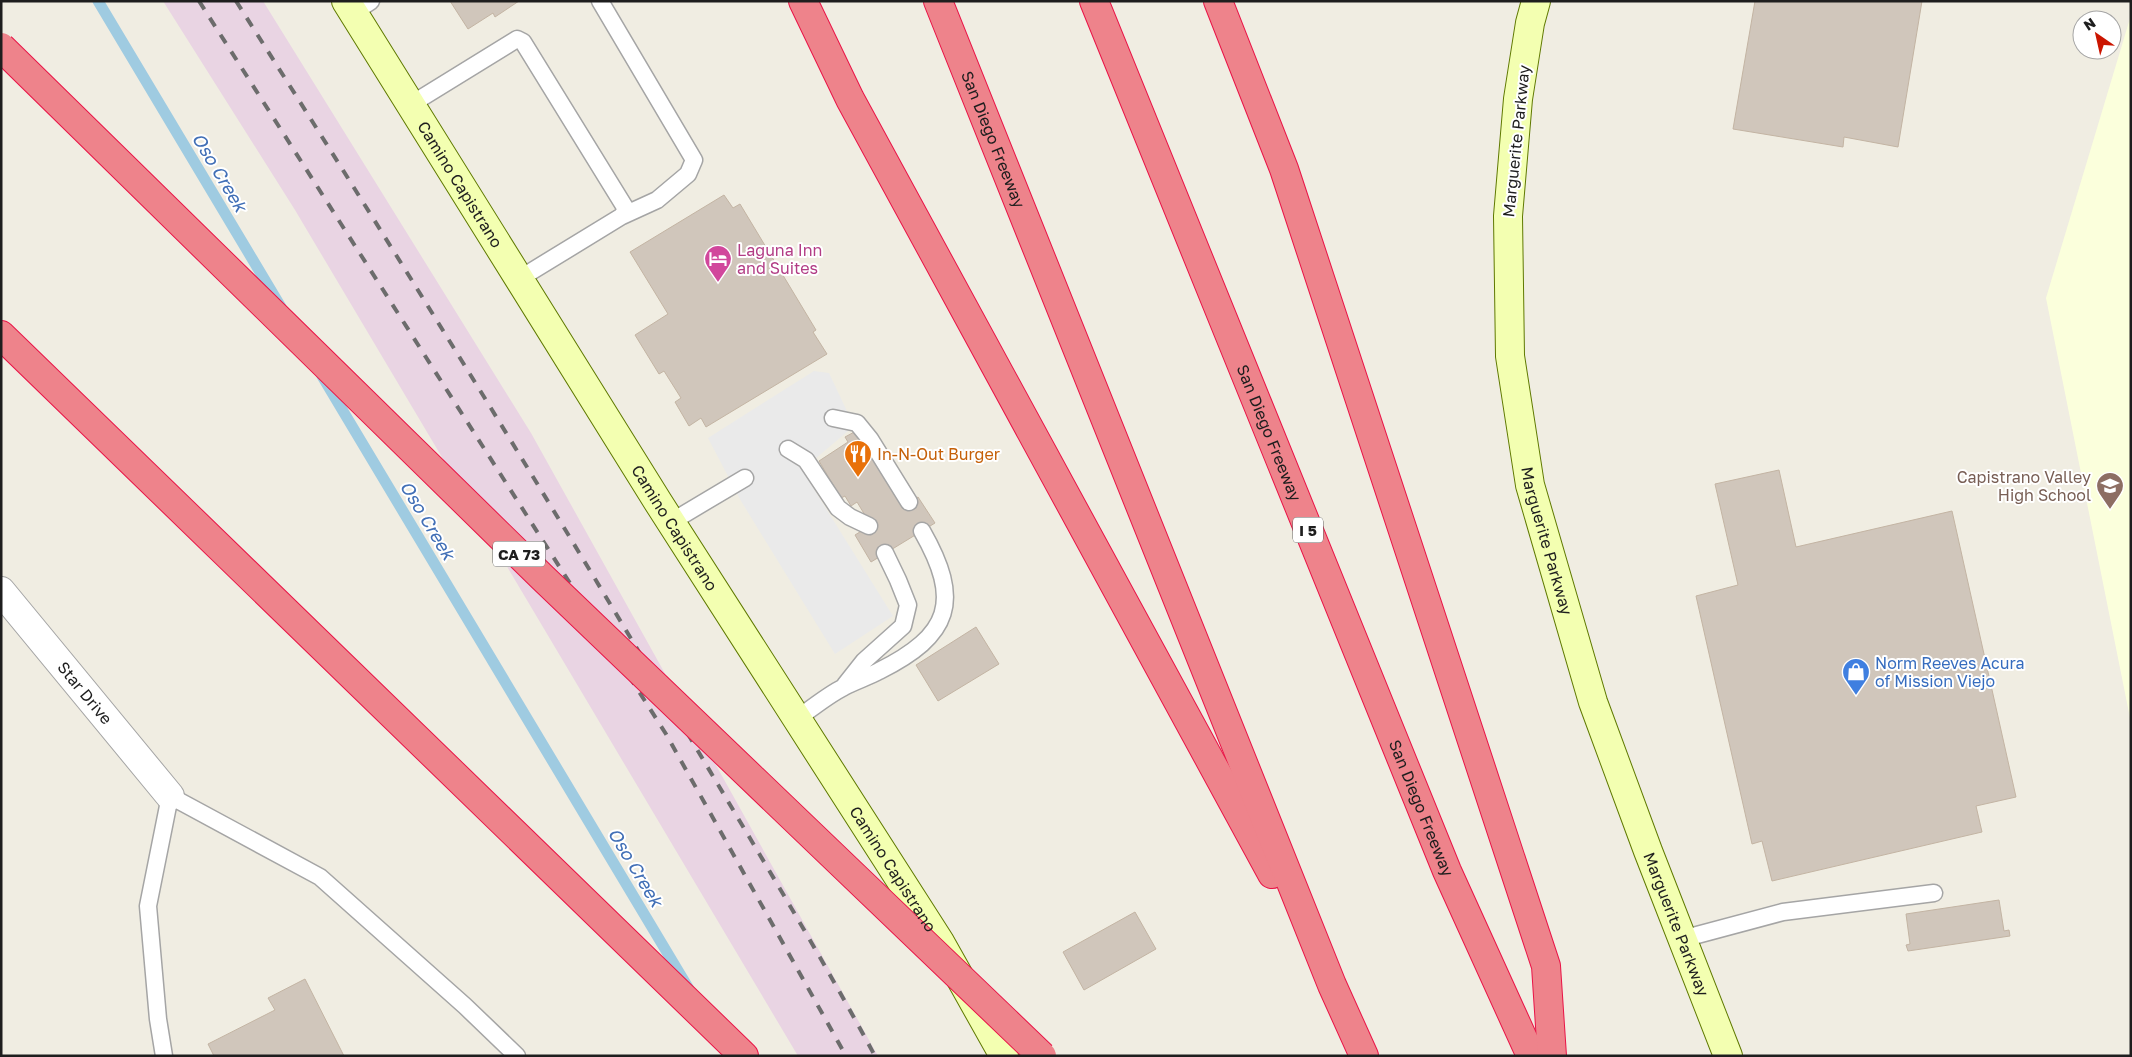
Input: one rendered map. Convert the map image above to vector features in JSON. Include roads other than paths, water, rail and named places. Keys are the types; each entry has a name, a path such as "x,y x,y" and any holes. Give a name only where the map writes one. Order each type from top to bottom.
{"highway":[{"path":"803,1 850,99 1332,985"},
{"name":"San Diego Freeway","path":"938,1 1332,985 1364,1056"},
{"name":"San Diego Freeway","path":"1094,1 1447,871 1532,1056"},
{"path":"1218,1 1284,169 1546,966 1552,1056"},
{"name":"CA 73","path":"1,47 542,577 1042,1056"},
{"path":"1,335 744,1056"}],"street":[{"name":"Marguerite Parkway","path":"1536,1 1530,23 1518,99 1508,216 1510,356 1530,485 1593,702 1728,1056"},
{"name":"Camino Capistrano","path":"356,5 410,105 671,522 940,942 1004,1056"},
{"name":"Star Drive","path":"1,591 170,796"}],"lane":[{"path":"519,279 622,216 657,200 688,174 694,160 600,1"},
{"path":"410,105 517,39 524,42 626,209 622,216"},
{"path":"833,418 857,423 870,439 909,502"},
{"path":"788,449 806,460 838,508 850,517 869,526"},
{"path":"671,522 745,478"},
{"path":"797,719 843,687 880,671 916,649 935,632 943,614 946,588 938,560 922,531"},
{"path":"843,687 864,661 904,626 908,605 885,554"},
{"path":"164,1056 158,1018 148,906 170,796 320,877 465,1006 517,1056"},
{"path":"1682,939 1783,912 1934,893"}],"waterway":[{"name":"Oso Creek","path":"98,1 281,307"},
{"name":"Oso Creek","path":"322,376 689,989"}],"railway":[{"path":"199,1 666,734 846,1056"},
{"path":"236,1 406,270 573,542 780,889 875,1056"}],"place":[{"name":"Laguna Inn and Suites","path":"718,283"},
{"name":"In-N-Out Burger","path":"858,478"},
{"name":"Capistrano Valley High School","path":"2110,510"},
{"name":"Norm Reeves Acura of Mission Viejo","path":"1856,696"}]}
